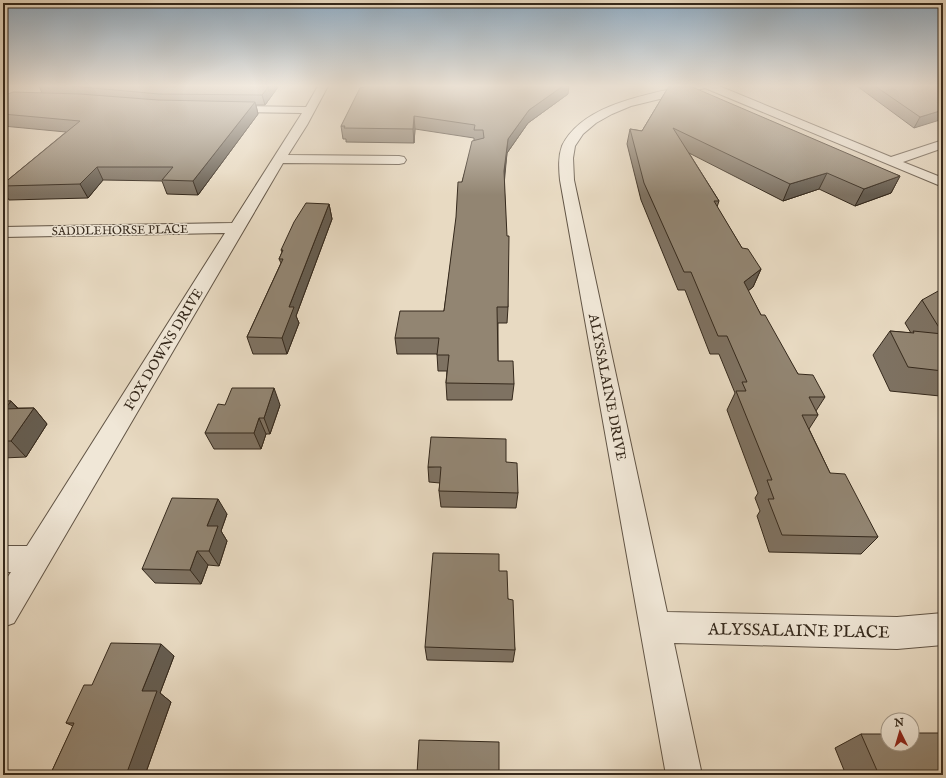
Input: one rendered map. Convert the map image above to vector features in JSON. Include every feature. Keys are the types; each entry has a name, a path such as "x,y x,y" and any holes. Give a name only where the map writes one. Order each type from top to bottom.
{"street":[{"name":"FOX DOWNS DRIVE","path":"3,612 301,122"},
{"name":"ALYSSALAINE DRIVE","path":"591,122 575,136 570,146 566,163 567,180 684,775"},
{"path":"798,122 943,183"},
{"path":"892,161 943,144"},
{"path":"279,159 399,160"},
{"name":"SADDLEHORSE PLACE","path":"3,232 237,228"},
{"path":"3,559 35,559"},
{"name":"ALYSSALAINE PLACE","path":"655,627 897,633 943,629"}],"building":[{"path":"78,122 239,122 193,181 162,180 173,167 97,167 80,184 3,186 3,184"},
{"path":"343,122 414,122 413,129 344,128 345,126 341,126"},
{"path":"457,122 520,122 508,139 504,171 507,236 509,236 508,307 497,307 498,361 513,361 514,384 446,383 449,355 437,355 439,338 395,338 400,311 444,311 456,217 458,182 462,182 472,141 484,138 483,130 474,130 475,125"},
{"path":"647,122 775,122 900,176 864,189 827,173 790,184 673,128 719,201 714,201 742,248 748,249 761,269 744,282 761,315 765,315 798,374 813,375 825,397 809,397 818,415 802,415 830,473 845,474 878,537 782,535 768,499 774,499 767,480 772,480 736,391 746,391 742,382 747,382 727,336 718,336 691,272 684,272 644,183 630,129 642,131"},
{"path":"306,203 329,204 289,307 294,307 282,338 247,337 283,259 279,259 283,250 281,250 294,222"},
{"path":"940,290 943,295 943,334 922,300"},
{"path":"890,331 914,333 913,331 943,334 943,371 908,367"},
{"path":"232,388 274,388 264,418 259,418 254,433 205,433 218,404 225,405"},
{"path":"3,401 11,401 5,409 34,408 11,441 3,441"},
{"path":"431,437 506,439 506,462 517,463 518,493 439,491 441,467 428,467"},
{"path":"172,498 218,499 207,526 218,526 209,551 197,551 190,570 142,569"},
{"path":"433,553 499,554 499,571 507,571 508,599 513,600 515,650 425,647"},
{"path":"111,643 161,644 142,691 157,691 126,775 51,773 74,723 66,723 84,685 92,685"},
{"path":"920,733 943,733 943,775 879,775 861,734 880,734 880,752 920,752"},
{"path":"419,740 499,742 499,775 402,775 402,773 417,774"}]}
